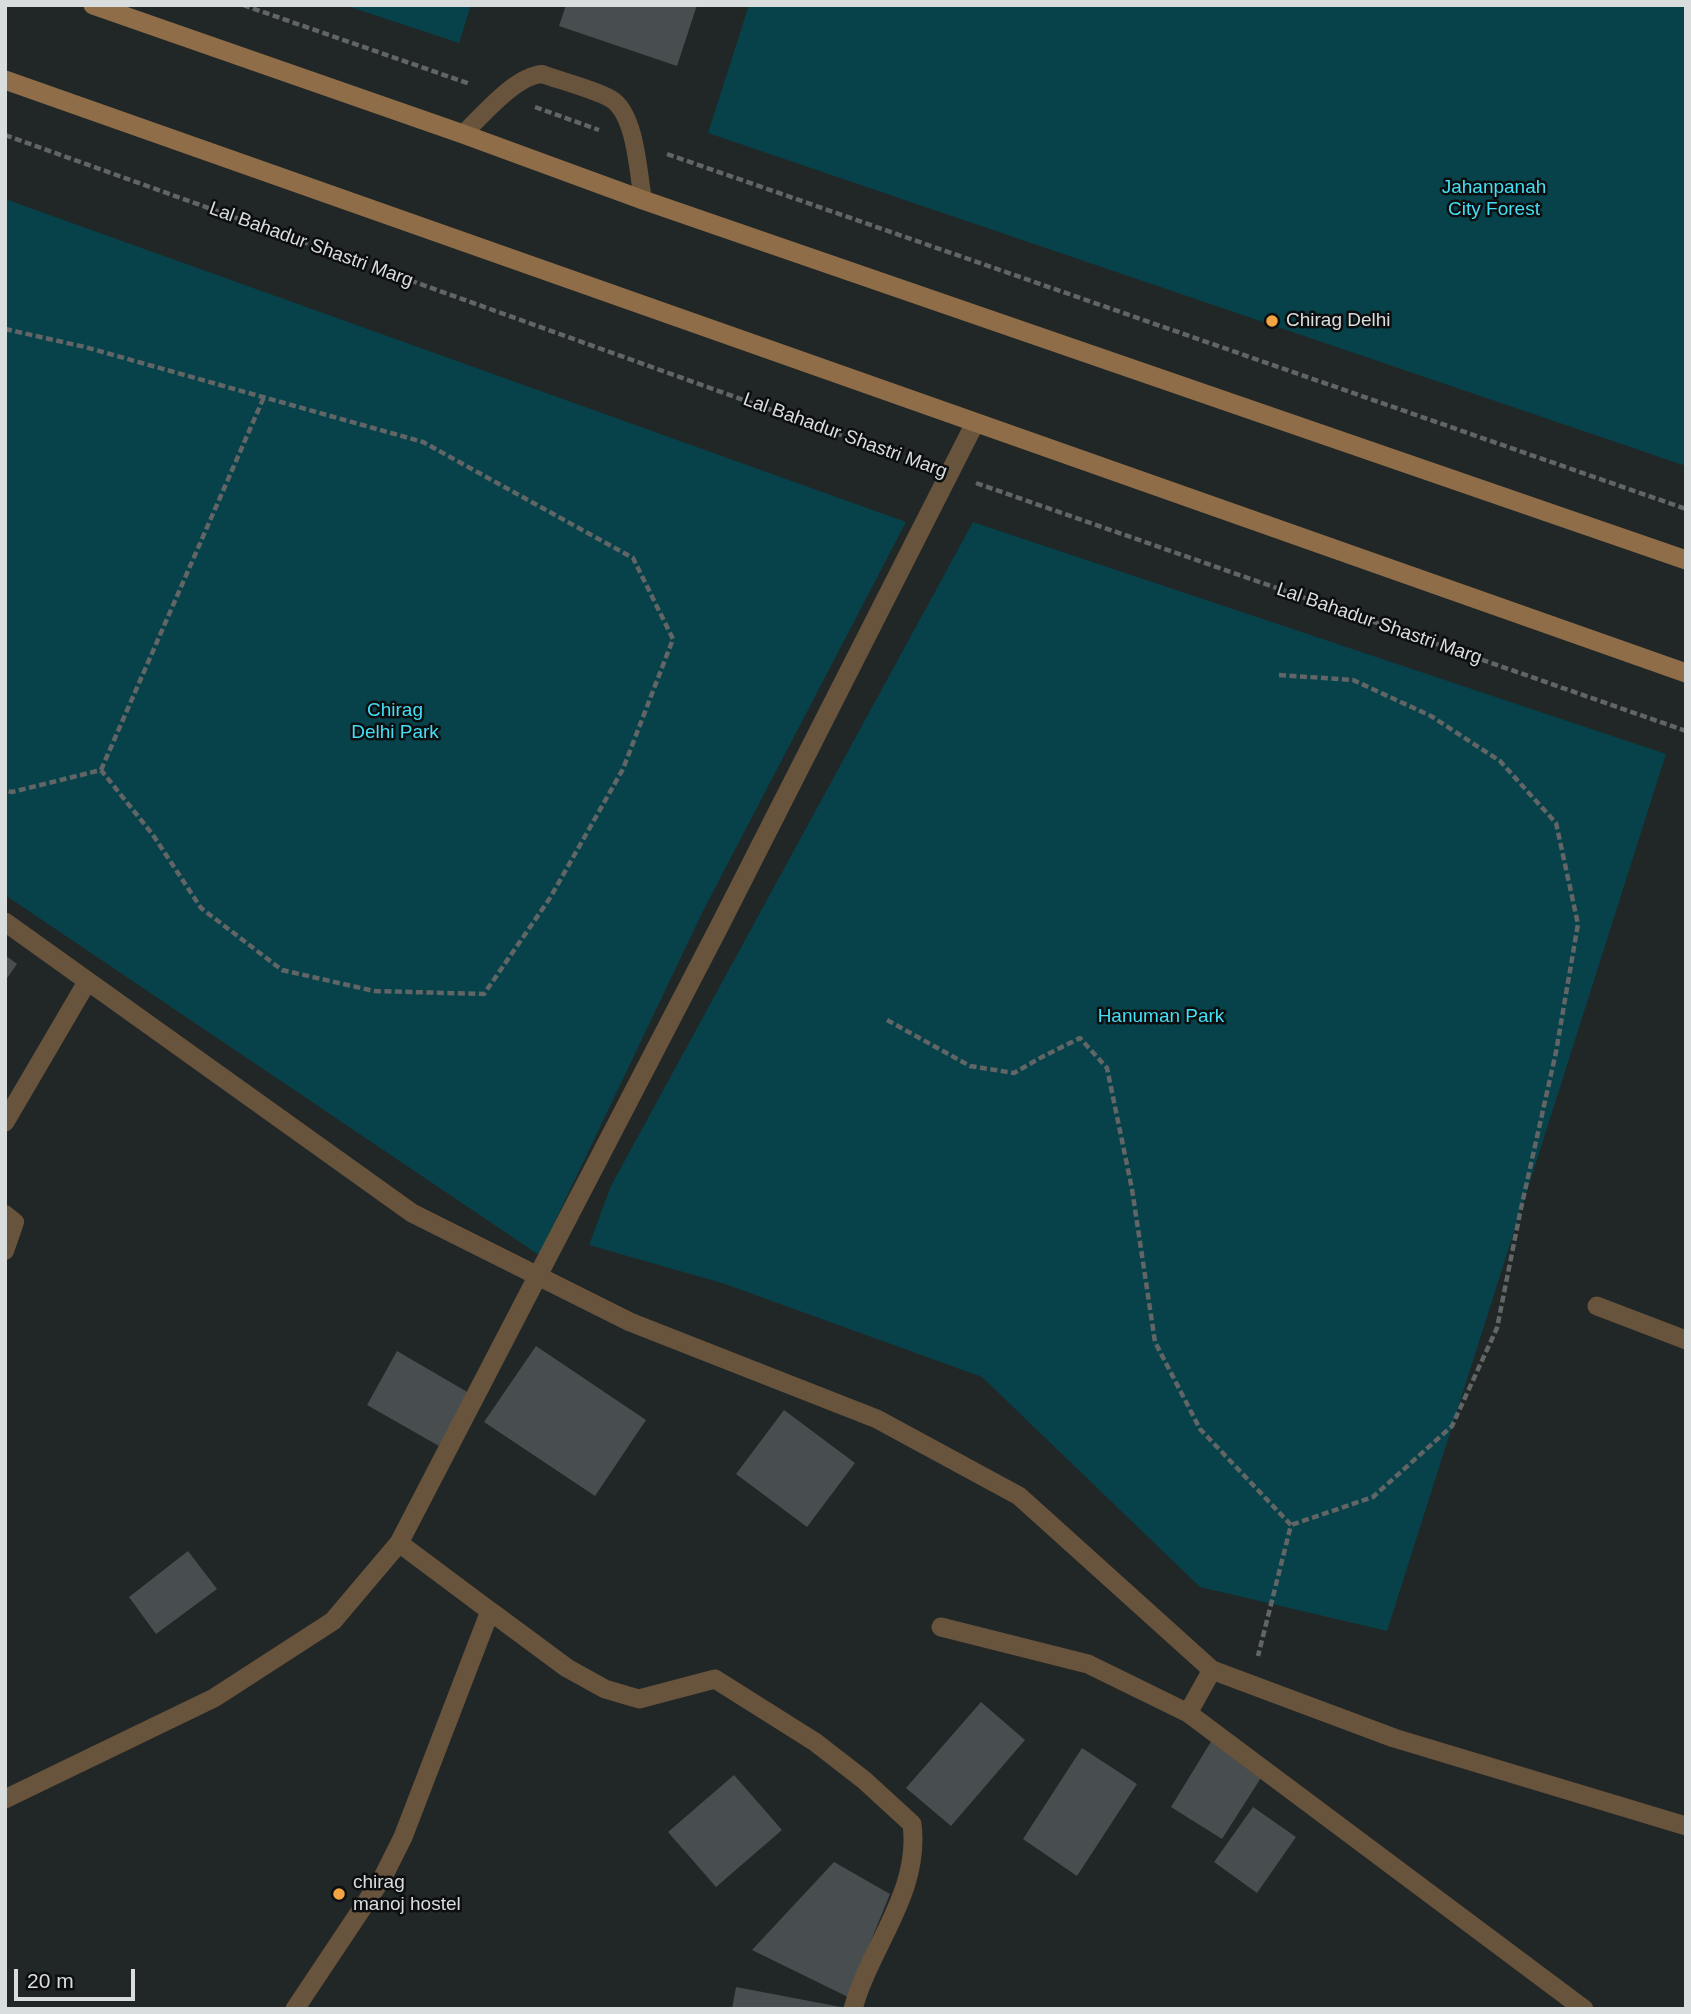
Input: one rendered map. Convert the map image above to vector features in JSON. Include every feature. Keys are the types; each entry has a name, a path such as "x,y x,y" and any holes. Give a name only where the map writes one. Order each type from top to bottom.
{"main road":[{"path":"93,5 643,200 1686,560"},
{"path":"5,80 1686,673"}],"street":[{"path":"5,1799 214,1698 333,1621 399,1544 719,927 975,423"},
{"path":"5,922 412,1213 630,1322 877,1419 1019,1496 1212,1670 1394,1738 1686,1826"},
{"path":"5,1122 87,982"},
{"path":"1597,1307 1686,1340"},
{"path":"399,1544 567,1668 605,1689 639,1699 715,1679 815,1742 864,1780 912,1824 915,1842 900,1906 859,1989 853,2009"},
{"path":"295,2009 383,1877 403,1837 490,1611"},
{"path":"941,1627 1088,1664 1188,1713 1584,2009"},
{"path":"1188,1713 1212,1670"}],"lane":[{"path":"463,134 504,96 526,78 534,75 542,74 612,99 627,118 643,200"},
{"path":"5,1214 15,1222 5,1251"}],"path":[{"path":"243,5 1686,509"},
{"name":"Lal Bahadur Shastri Marg","path":"5,135 949,473 1686,731"},
{"path":"5,329 85,348 423,442 633,558 673,639 623,769 550,898 484,994 374,991 282,970 201,908 153,835 101,770"},
{"path":"101,770 264,397"},
{"path":"1279,675 1353,680 1431,716 1500,761 1556,823 1578,924 1556,1052 1497,1328 1452,1426 1373,1497 1291,1525"},
{"path":"5,790 12,792 101,770"},
{"path":"887,1020 970,1066 1014,1073 1080,1038 1107,1068 1132,1189 1155,1342 1200,1429 1291,1525"},
{"path":"1251,1684 1291,1525"}],"green space":[{"path":"344,5 471,5 459,43"},
{"name":"Jahanpanah City Forest","path":"749,5 1686,5 1686,466 708,133"},
{"name":"Chirag Delhi Park","path":"5,199 906,522 703,911 539,1255 5,895"},
{"name":"Hanuman Park","path":"973,522 1666,754 1387,1631 1200,1587 982,1377 725,1284 589,1245 611,1186"}],"building":[{"path":"566,5 697,5 677,66 559,26"},
{"path":"5,955 17,964 5,981"},
{"path":"536,1346 646,1420 595,1496 484,1422"},
{"path":"397,1351 469,1393 439,1446 367,1405"},
{"path":"784,1410 855,1463 807,1527 736,1474"},
{"path":"188,1551 217,1589 156,1634 129,1597"},
{"path":"981,1702 1025,1740 951,1826 906,1788"},
{"path":"1212,1740 1264,1773 1222,1839 1171,1807"},
{"path":"1082,1748 1137,1784 1077,1876 1023,1839"},
{"path":"734,1775 782,1830 716,1887 668,1832"},
{"path":"1253,1807 1296,1837 1257,1893 1214,1862"},
{"path":"834,1862 890,1894 848,1997 752,1950"},
{"path":"736,1987 841,2007 841,2009 732,2009"}],"place":[{"name":"Chirag Delhi","path":"1272,321"},
{"name":"chirag manoj hostel","path":"339,1894"}]}
